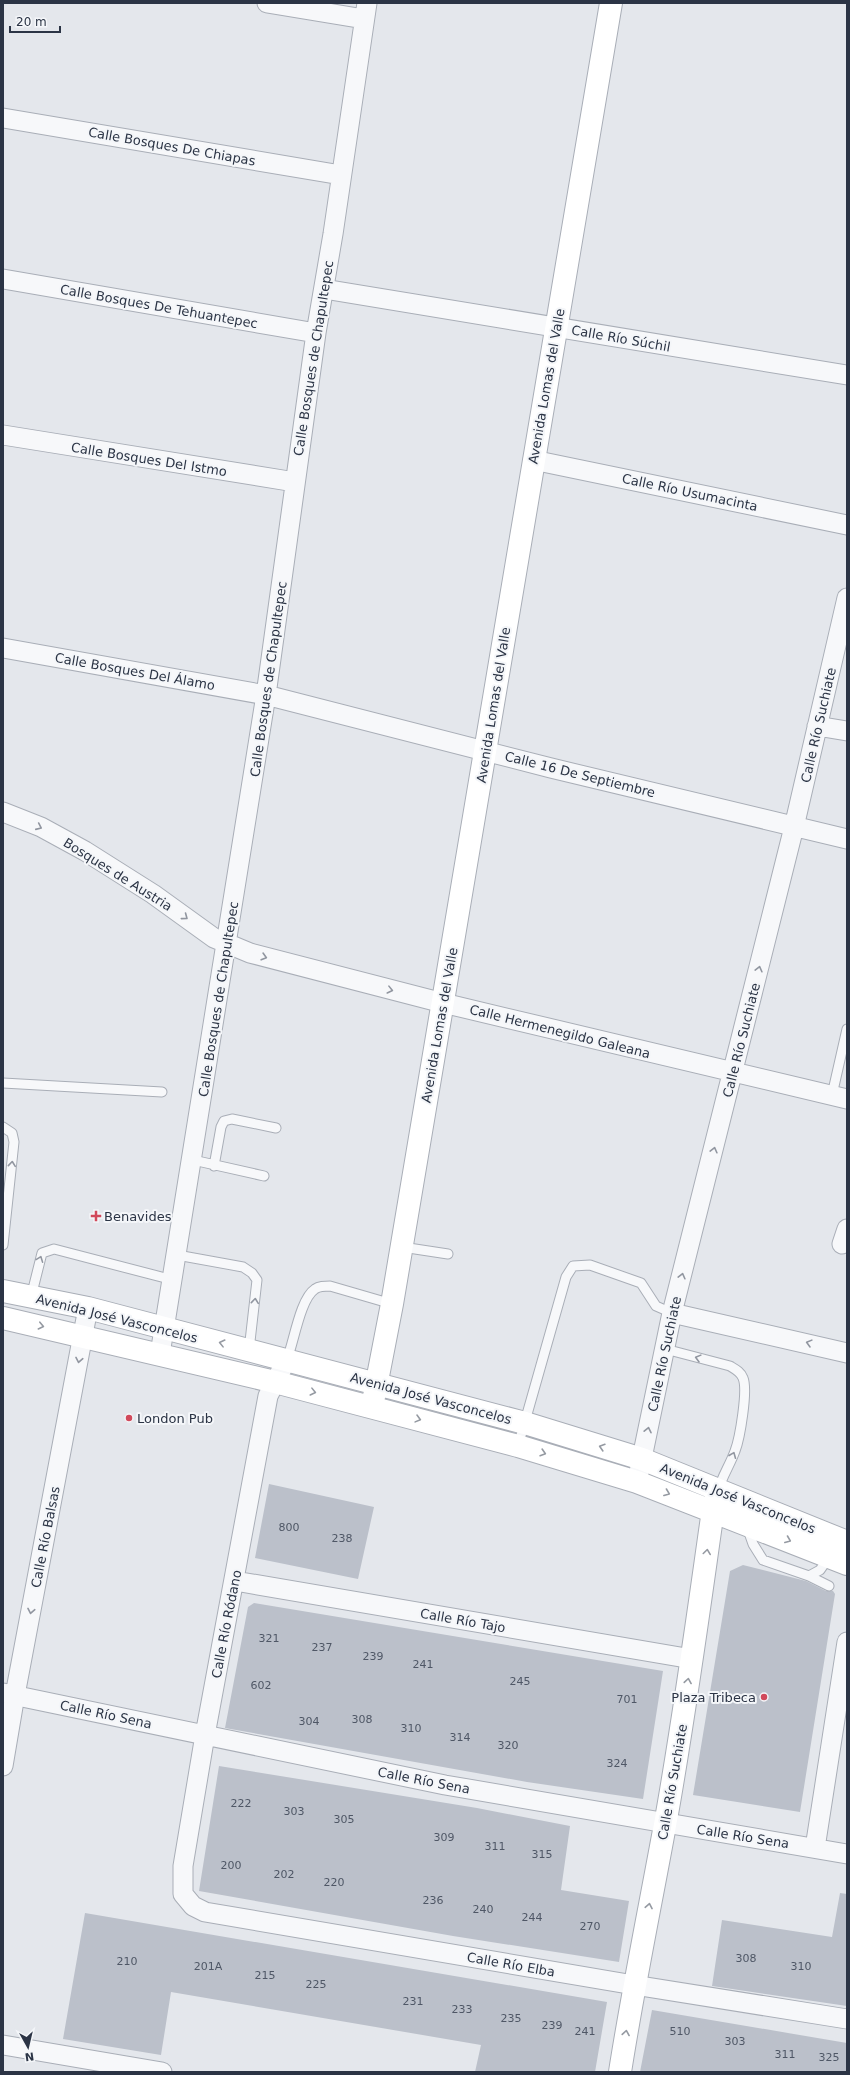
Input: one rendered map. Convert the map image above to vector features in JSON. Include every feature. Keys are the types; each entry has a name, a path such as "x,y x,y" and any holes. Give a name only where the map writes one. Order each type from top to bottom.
{"street":[{"path":"267,3 366,11"},
{"name":"Avenida Lomas del Valle","path":"372,1407 402,1247 486,750 533,460 611,3"},
{"name":"Calle Bosques de Chapultepec","path":"160,1354 193,1160 266,695 316,333 366,11"},
{"name":"Calle Bosques De Chiapas","path":"3,118 341,175"},
{"name":"Calle Bosques De Tehuantepec","path":"3,279 316,333"},
{"name":"Calle Río Súchil","path":"324,289 557,326 847,375"},
{"name":"Calle Bosques Del Istmo","path":"3,435 295,482"},
{"name":"Calle Río Usumacinta","path":"533,460 847,524"},
{"name":"Calle Río Suchiate","path":"637,1482 672,1313 794,827 847,598"},
{"name":"Calle Bosques Del Álamo","path":"3,648 266,695"},
{"name":"Calle 16 De Septiembre","path":"266,695 486,750 551,768 847,840"},
{"path":"817,726 847,731"},
{"name":"Bosques de Austria","path":"3,812 41,827 85,850 153,894 214,938 227,945"},
{"name":"Calle Hermenegildo Galeana","path":"227,945 277,961 443,1003 733,1073 840,1097"},
{"name":"Avenida José Vasconcelos","path":"3,1291 88,1308 165,1329 287,1359 525,1423 642,1459 716,1500 746,1523 838,1560"},
{"name":"Calle Río Balsas","path":"3,1766 9,1694 88,1308"},
{"path":"672,1313 847,1354"},
{"name":"Avenida José Vasconcelos","path":"3,1318 160,1354 372,1407 518,1446 637,1482 716,1500 847,1542"},
{"name":"Calle Río Ródano","path":"183,1894 183,1866 205,1735 235,1581 268,1396 287,1359"},
{"name":"Calle Río Suchiate","path":"620,2072 634,1985 665,1824 716,1500"},
{"name":"Calle Río Tajo","path":"235,1581 692,1660"},
{"path":"815,1848 844,1680 847,1642"},
{"name":"Calle Río Sena","path":"9,1694 445,1785 665,1824 847,1854"},
{"name":"Calle Río Elba","path":"183,1894 193,1906 205,1912 634,1985 847,2019"},
{"path":"3,2045 162,2072"}],"lane":[{"path":"840,1097 847,1029"},
{"path":"3,1083 162,1092"},
{"path":"214,1166 220,1127 224,1121 232,1120 276,1128"},
{"path":"3,1127 12,1133 14,1142 3,1245"},
{"path":"193,1160 214,1166 264,1176"},
{"path":"402,1247 448,1254"},
{"path":"31,1297 42,1253 47,1250 54,1249 173,1280"},
{"path":"177,1255 243,1267 252,1272 257,1280 249,1350"},
{"path":"518,1446 566,1277 573,1266 590,1264 642,1283 656,1306 672,1313"},
{"path":"287,1359 308,1296 321,1286 330,1286 392,1304"},
{"path":"665,1349 730,1366 739,1371 743,1378 744,1401 736,1448 722,1477 716,1500"},
{"path":"746,1523 753,1544 763,1560 809,1576 829,1586"},
{"path":"809,1576 838,1560"}],"building":[{"path":"269,1484 374,1507 358,1579 255,1558"},
{"name":"Plaza Tribeca","path":"743,1565 806,1581 826,1591 833,1591 835,1594 800,1812 693,1795 730,1571"},
{"path":"254,1603 663,1671 643,1799 527,1782 225,1728 248,1607"},
{"path":"219,1766 477,1808 570,1826 561,1890 629,1901 619,1962 453,1936 199,1891"},
{"path":"840,1893 847,1894 847,2006 712,1986 722,1920 832,1937"},
{"path":"85,1913 607,2002 595,2072 475,2072 481,2045 171,1992 161,2055 63,2039"},
{"path":"652,2010 847,2043 847,2072 640,2072"}],"place":[{"name":"Benavides","path":"96,1216"},
{"name":"London Pub","path":"129,1418"},
{"name":"Plaza Tribeca","path":"764,1697"}]}
